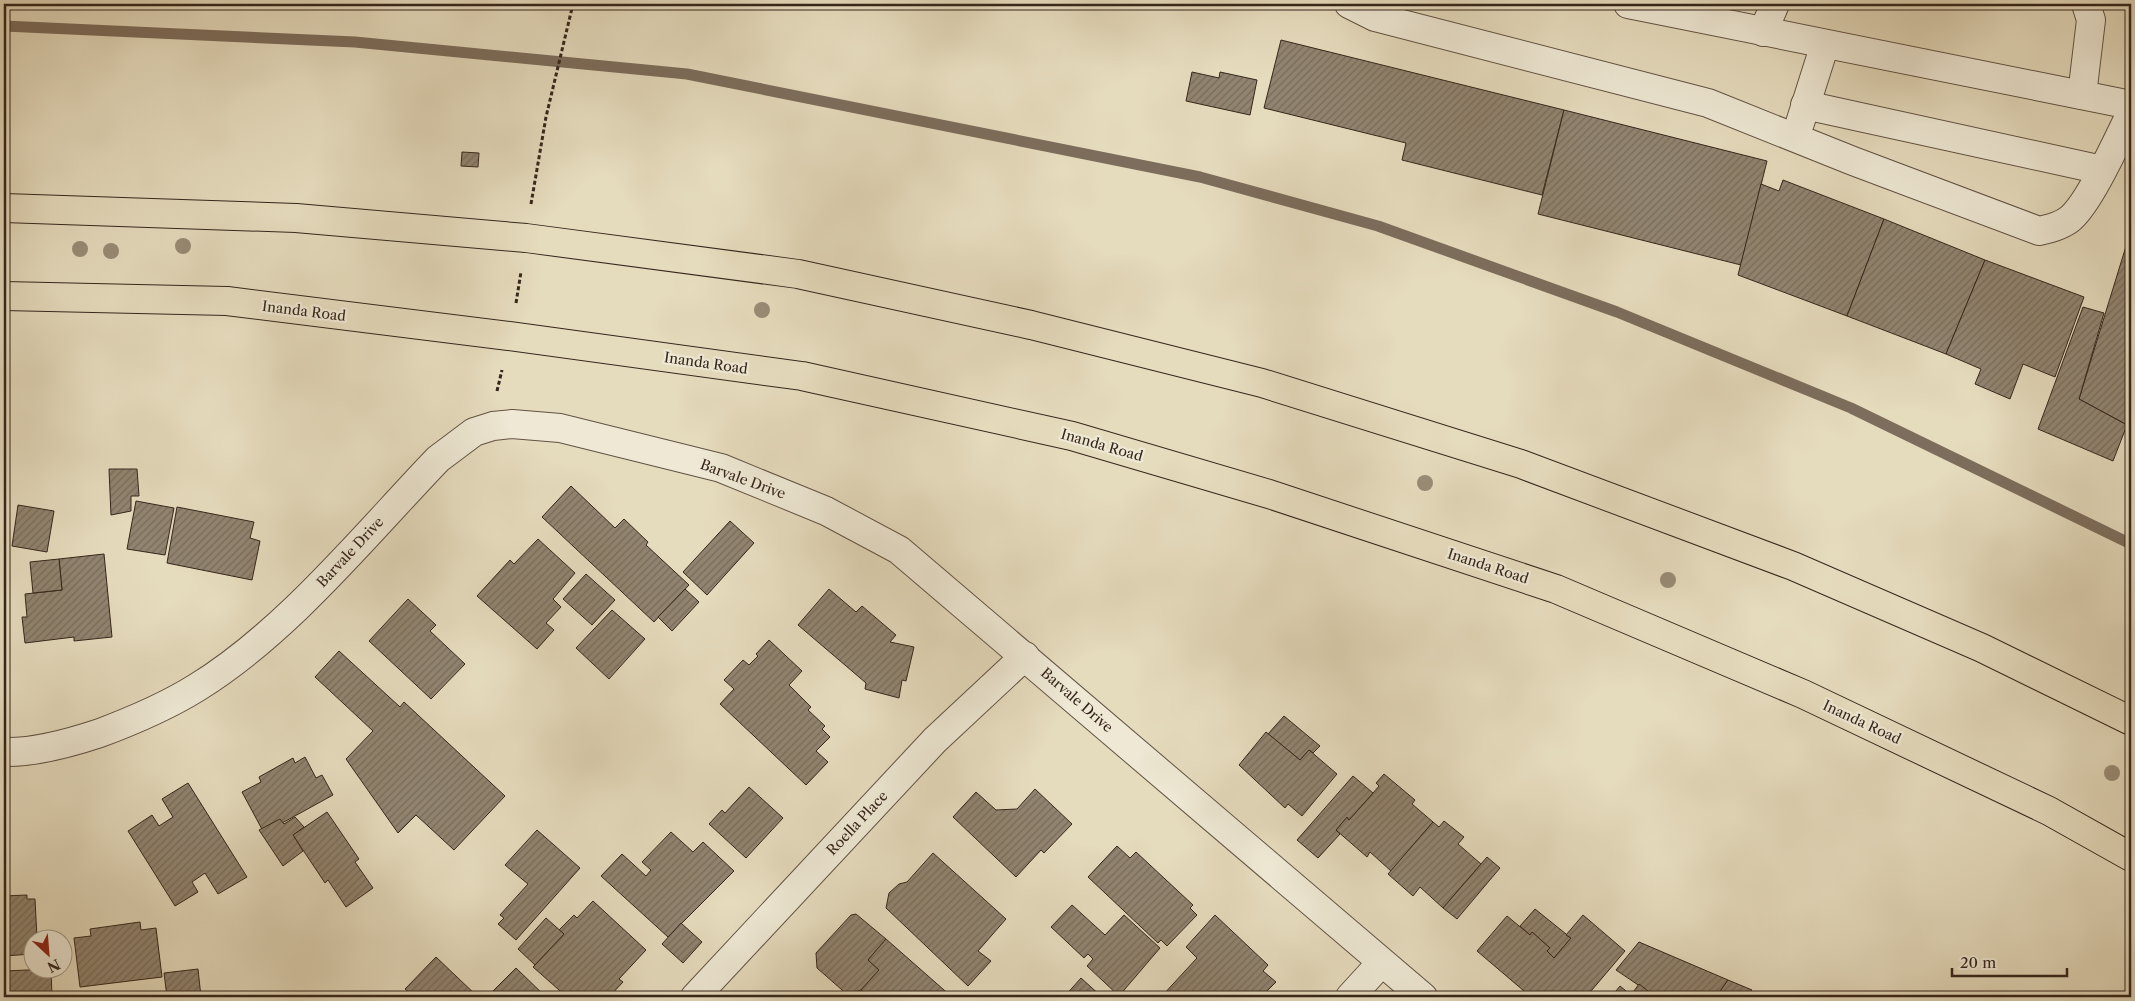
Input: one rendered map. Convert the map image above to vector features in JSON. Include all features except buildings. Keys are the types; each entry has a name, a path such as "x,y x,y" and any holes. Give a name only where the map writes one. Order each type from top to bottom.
{"main road":[{"path":"4,208 296,218 526,238 798,274 1031,325 1262,383 1521,464 1793,566 1982,648 2131,721"},
{"name":"Inanda Road","path":"4,296 227,302 509,336 802,376 1072,436 1269,494 1556,589 1812,698 2049,811 2131,857"}],"street":[{"path":"1349,4 1375,18 1708,103 2039,231 2064,222 2077,212 2102,170 2131,113"},
{"path":"1628,4 1716,12 1763,32 2131,105"},
{"path":"1763,32 1775,4"},
{"path":"2082,95 2091,20 2086,4"},
{"path":"1795,138 1825,44"},
{"path":"1805,105 2102,170"},
{"name":"Barvale Drive","path":"4,752 74,742 122,725 195,689 248,650 311,594 438,459 474,432 512,424 560,428 721,468 826,511 899,550 1423,997"},
{"name":"Roella Place","path":"695,997 935,740 1025,656"},
{"path":"1350,997 1381,963"}],"path":[{"path":"546,117 573,4"}],"waterway":[{"path":"4,26 355,42 687,74 1200,177 1378,226 1617,312 1851,408 2131,544"}]}
